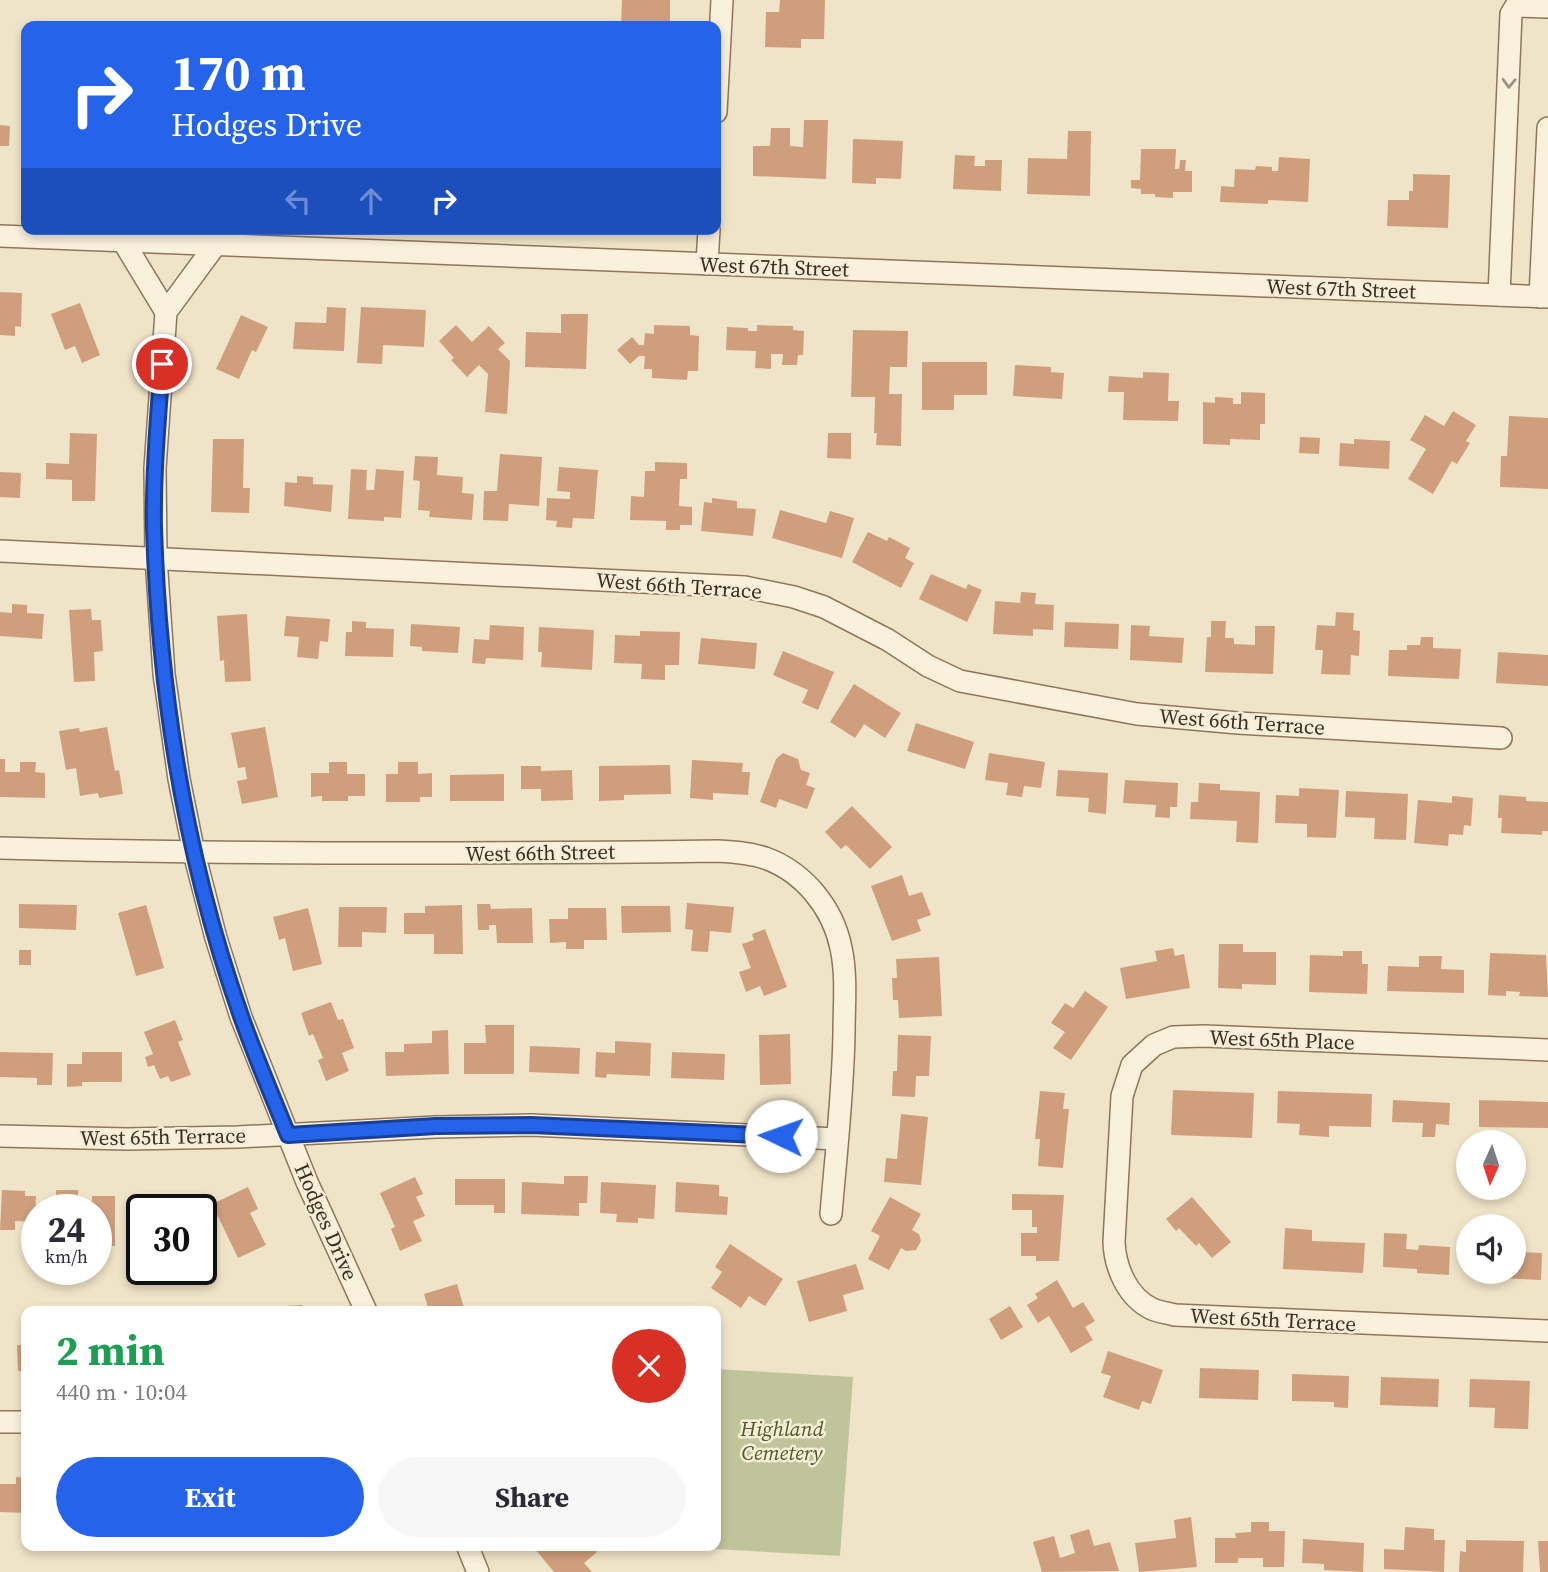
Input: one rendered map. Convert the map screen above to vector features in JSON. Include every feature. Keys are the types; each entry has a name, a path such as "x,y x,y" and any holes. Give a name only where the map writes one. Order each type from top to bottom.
{"street":[{"path":"721,21 722,0"},
{"path":"1499,295 1511,15 1516,5 1548,7"},
{"path":"1544,297 1548,128"},
{"path":"707,264 709,235"},
{"name":"West 67th Street","path":"0,236 1544,297"},
{"path":"123,240 166,312 216,244"},
{"name":"Hodges Drive","path":"166,312 155,468 156,558 164,674 179,779 194,853 216,938 241,1017 288,1135 364,1306"},
{"name":"West 66th Terrace","path":"0,551 745,587 794,597 824,607 888,640 928,666 960,681 1137,714 1238,723 1501,737"},
{"name":"West 66th Street","path":"0,848 194,853 746,853 780,865 809,886 821,900 838,933 842,951 844,1063 837,1139"},
{"name":"West 65th Place","path":"1117,1170 1122,1096 1132,1065 1154,1045 1173,1037 1548,1050"},
{"name":"West 65th Terrace","path":"0,1136 127,1139 288,1135 436,1126 531,1125 837,1139"},
{"path":"831,1214 837,1139"},
{"name":"West 65th Terrace","path":"1117,1170 1115,1263 1133,1295 1151,1309 1175,1315 1548,1331"},
{"path":"0,1422 21,1422"},
{"path":"469,1551 478,1572"}],"green space":[{"name":"Highland Cemetery","path":"721,1369 853,1377 840,1556 721,1549"}],"building":[{"path":"622,0 670,0 670,21 621,21"},
{"path":"780,0 825,0 824,39 801,39 801,48 765,47 766,12 779,12"},
{"path":"804,120 828,120 826,179 753,176 753,146 770,146 771,128 790,128 790,146 803,147"},
{"path":"0,125 10,126 9,146 0,146"},
{"path":"1068,131 1091,131 1090,196 1027,194 1028,158 1067,159"},
{"path":"853,139 903,141 901,179 876,178 876,184 852,183"},
{"path":"1141,149 1176,149 1175,169 1179,169 1180,160 1186,160 1185,171 1192,171 1192,192 1173,192 1173,198 1155,197 1155,194 1141,194 1141,189 1131,188 1131,180 1140,180"},
{"path":"955,155 975,156 974,166 985,166 985,160 1002,160 1001,191 953,189"},
{"path":"1279,157 1310,159 1308,202 1220,202 1221,186 1234,187 1235,169 1255,170 1256,166 1272,167 1272,171 1278,171"},
{"path":"1413,174 1450,175 1448,228 1387,226 1388,200 1409,200 1409,191 1413,191"},
{"path":"0,292 22,293 21,327 15,326 15,336 0,335"},
{"path":"80,303 100,355 82,363 75,346 65,350 51,314"},
{"path":"327,307 346,308 344,351 293,349 295,322 326,323"},
{"path":"361,307 426,310 424,347 383,345 382,364 357,363"},
{"path":"561,314 588,314 586,369 525,367 526,332 561,333"},
{"path":"241,315 268,327 256,352 252,350 239,379 216,369"},
{"path":"456,325 472,342 489,326 505,343 498,349 510,361 507,414 485,412 488,374 479,365 467,377 451,360 454,358 439,341"},
{"path":"654,325 690,326 690,335 699,336 698,371 688,371 687,380 652,378 652,369 644,369 645,356 639,356 630,364 617,350 632,337 639,345 644,345 645,333 654,334"},
{"path":"757,325 793,326 793,330 804,331 803,355 798,355 797,365 782,365 783,354 771,354 771,369 755,368 756,351 726,350 727,327 757,331"},
{"path":"853,330 908,331 907,367 890,367 889,394 902,394 901,446 876,445 875,397 851,397"},
{"path":"922,362 987,362 987,395 954,395 954,410 922,410"},
{"path":"1015,365 1051,367 1051,372 1064,373 1062,399 1013,396"},
{"path":"1143,372 1169,373 1168,401 1179,401 1178,421 1123,420 1124,392 1108,392 1109,376 1143,378"},
{"path":"1241,392 1265,393 1265,424 1260,424 1260,440 1230,439 1230,445 1203,444 1203,402 1215,403 1215,397 1233,398 1233,404 1241,404"},
{"path":"1453,411 1476,425 1466,441 1470,443 1457,464 1452,461 1433,494 1408,479 1426,449 1410,440 1425,415 1444,426"},
{"path":"1509,416 1548,418 1548,489 1500,487 1501,456 1507,456"},
{"path":"70,433 97,434 95,501 72,501 72,480 46,479 46,463 69,464"},
{"path":"828,433 851,433 851,459 827,458"},
{"path":"1300,437 1320,438 1319,454 1299,453"},
{"path":"213,439 244,439 243,488 250,488 249,513 211,512"},
{"path":"1354,439 1390,441 1389,469 1339,466 1340,443 1354,444"},
{"path":"500,454 542,457 539,506 509,504 508,521 483,520 484,491 497,491"},
{"path":"415,456 438,457 437,475 463,477 462,493 474,494 472,520 429,517 430,511 418,510 420,481 413,480"},
{"path":"655,462 687,463 687,479 680,479 679,506 692,507 692,525 680,525 680,530 666,530 666,521 630,520 631,496 644,497 645,471 655,471"},
{"path":"559,467 598,470 594,519 573,518 572,528 556,527 557,521 546,520 547,498 570,499 570,492 557,491"},
{"path":"351,469 367,470 366,490 374,490 376,469 404,471 401,518 384,517 384,521 348,519"},
{"path":"0,472 21,473 20,498 0,497"},
{"path":"297,476 313,477 313,484 333,485 331,512 284,506 285,482 297,483"},
{"path":"712,498 737,501 737,508 756,509 753,536 701,531 704,502 712,503"},
{"path":"780,510 826,523 830,511 854,518 842,558 772,538"},
{"path":"868,532 887,541 889,537 910,548 905,558 914,563 901,588 852,562"},
{"path":"931,574 966,589 968,584 982,590 967,622 919,599"},
{"path":"1021,592 1036,593 1035,604 1054,605 1053,630 1033,629 1033,636 993,634 995,601 1020,603"},
{"path":"12,604 27,605 27,613 44,614 42,639 0,636 0,612 12,613"},
{"path":"91,609 92,620 101,620 103,651 94,652 95,681 74,682 69,610"},
{"path":"1336,612 1354,613 1353,630 1360,631 1359,656 1351,655 1350,675 1321,674 1323,650 1315,650 1317,625 1335,626"},
{"path":"247,614 251,681 225,682 224,660 220,661 217,616"},
{"path":"286,616 330,619 328,642 320,641 318,659 297,657 299,637 284,636"},
{"path":"352,621 366,622 366,628 394,629 393,657 345,656 346,632 352,632"},
{"path":"1211,621 1226,621 1225,638 1234,638 1234,644 1255,645 1255,626 1275,626 1273,674 1205,672 1207,637 1211,637"},
{"path":"1065,622 1119,624 1118,649 1064,647"},
{"path":"411,624 460,627 458,653 422,651 422,647 410,646"},
{"path":"490,625 524,627 523,660 486,658 485,664 472,663 474,639 489,640"},
{"path":"1131,625 1150,626 1149,636 1184,638 1182,663 1130,660"},
{"path":"539,627 594,630 592,670 541,667 542,652 538,652"},
{"path":"640,631 680,632 679,665 665,665 665,680 641,679 642,664 614,663 615,635 640,636"},
{"path":"1421,637 1433,637 1433,648 1461,649 1459,679 1388,676 1389,650 1407,650 1407,645 1420,645"},
{"path":"701,638 757,643 755,669 698,664"},
{"path":"783,651 834,672 818,710 802,703 808,690 773,675"},
{"path":"1498,652 1548,655 1548,686 1496,683"},
{"path":"854,684 901,713 885,738 864,724 855,738 830,722"},
{"path":"916,723 974,742 965,769 907,751"},
{"path":"107,727 115,771 119,770 123,794 99,798 98,793 80,796 76,768 66,770 59,731 79,728 80,732"},
{"path":"265,727 278,797 242,804 237,781 247,779 245,767 238,768 231,733"},
{"path":"783,753 798,759 801,770 810,773 806,785 815,788 807,809 779,799 776,808 760,802 776,759"},
{"path":"989,753 1045,762 1041,788 1024,786 1022,797 1006,795 1008,783 985,780"},
{"path":"0,759 5,759 5,772 20,772 20,762 36,762 35,772 45,773 45,798 0,797"},
{"path":"692,760 743,763 742,772 750,772 748,795 713,793 713,800 690,798"},
{"path":"329,762 347,762 347,774 365,774 365,796 348,796 348,801 322,801 322,796 311,797 311,773 329,773"},
{"path":"398,762 418,762 418,774 432,773 432,797 420,797 420,802 386,802 386,774 398,774"},
{"path":"670,765 671,794 624,795 624,800 599,801 599,766"},
{"path":"521,766 541,766 541,771 572,770 573,800 541,801 541,789 521,789"},
{"path":"1058,770 1108,773 1106,814 1088,812 1089,798 1056,796"},
{"path":"504,774 504,801 450,801 450,775"},
{"path":"1125,780 1178,783 1177,807 1170,807 1170,818 1155,817 1156,805 1123,803"},
{"path":"1199,783 1220,784 1220,790 1260,792 1258,843 1236,842 1237,821 1190,819 1191,802 1198,802"},
{"path":"1299,788 1339,790 1336,838 1307,837 1307,824 1275,823 1276,795 1299,796"},
{"path":"1346,791 1408,794 1406,840 1374,839 1375,818 1345,817"},
{"path":"1499,795 1526,797 1526,801 1548,802 1548,831 1542,831 1542,835 1501,833 1502,818 1498,818"},
{"path":"1452,796 1473,798 1471,826 1464,825 1463,835 1449,834 1448,846 1414,843 1418,800 1452,803"},
{"path":"852,806 892,847 870,869 846,845 841,849 825,832"},
{"path":"902,875 909,896 922,892 931,915 917,920 921,931 892,941 871,886"},
{"path":"687,903 734,907 731,933 710,931 708,952 691,951 693,930 685,929"},
{"path":"19,904 77,905 76,930 19,928"},
{"path":"477,904 490,904 491,909 532,908 533,943 497,943 496,925 489,925 489,930 478,930"},
{"path":"146,905 164,968 136,976 118,913"},
{"path":"462,905 463,954 434,954 434,934 404,934 404,913 425,913 425,906"},
{"path":"621,906 670,906 671,932 622,933"},
{"path":"339,907 387,907 386,933 362,932 362,947 338,947"},
{"path":"308,908 322,964 293,971 285,938 279,940 273,917"},
{"path":"568,908 606,908 607,940 584,940 584,949 566,949 566,942 550,943 549,919 568,919"},
{"path":"765,929 787,987 764,996 760,986 746,992 739,972 751,968 742,944 754,940 752,934"},
{"path":"1219,944 1243,944 1243,952 1276,952 1276,985 1242,984 1242,989 1218,988"},
{"path":"1173,948 1175,956 1184,954 1190,988 1126,999 1120,968 1157,961 1155,951"},
{"path":"19,950 31,950 31,965 19,965"},
{"path":"1343,951 1362,951 1362,964 1368,964 1367,994 1309,992 1310,955 1343,956"},
{"path":"1490,953 1546,955 1548,997 1519,996 1520,992 1506,991 1506,996 1488,995"},
{"path":"1419,956 1442,956 1441,969 1464,970 1464,993 1387,991 1388,966 1419,967"},
{"path":"939,957 942,1016 899,1018 898,1000 893,1000 892,978 897,978 896,959"},
{"path":"1085,991 1108,1007 1071,1060 1053,1048 1065,1032 1051,1023 1065,1003 1073,1008"},
{"path":"331,1002 338,1020 343,1019 354,1048 342,1053 349,1071 326,1081 318,1060 323,1058 313,1034 309,1036 301,1013"},
{"path":"175,1020 183,1040 178,1042 191,1075 171,1082 168,1076 160,1079 154,1065 148,1067 145,1057 153,1054 144,1032"},
{"path":"485,1025 514,1025 514,1074 464,1074 464,1043 486,1043"},
{"path":"448,1030 449,1074 386,1076 385,1052 404,1052 404,1044 432,1043 432,1031"},
{"path":"790,1034 791,1084 760,1085 759,1035"},
{"path":"898,1035 931,1036 929,1076 916,1076 915,1097 892,1096 893,1071 897,1071"},
{"path":"615,1041 651,1043 650,1076 607,1074 606,1078 595,1077 596,1052 615,1053"},
{"path":"530,1046 580,1048 579,1074 529,1072"},
{"path":"0,1052 53,1053 52,1085 37,1085 37,1078 0,1077"},
{"path":"82,1052 122,1052 122,1082 82,1082 82,1086 67,1087 67,1064 82,1064"},
{"path":"672,1052 725,1054 724,1080 671,1078"},
{"path":"1173,1090 1254,1093 1252,1138 1171,1135"},
{"path":"1040,1091 1065,1093 1063,1109 1069,1109 1063,1168 1038,1166 1040,1139 1035,1139"},
{"path":"1278,1091 1372,1094 1371,1127 1329,1126 1329,1137 1299,1135 1300,1124 1277,1123"},
{"path":"1393,1100 1450,1103 1449,1125 1436,1124 1435,1137 1422,1137 1423,1123 1392,1122"},
{"path":"1479,1100 1548,1102 1548,1128 1479,1127"},
{"path":"901,1114 928,1117 921,1185 884,1182 886,1158 897,1159"},
{"path":"564,1176 588,1176 587,1203 579,1203 579,1216 521,1214 522,1182 564,1184"},
{"path":"415,1177 423,1194 416,1197 425,1216 413,1221 422,1241 400,1251 391,1229 395,1227 380,1193"},
{"path":"455,1179 505,1179 505,1213 494,1213 494,1205 455,1205"},
{"path":"601,1182 656,1185 654,1219 638,1218 638,1223 616,1222 617,1214 600,1213"},
{"path":"676,1182 719,1185 719,1196 728,1197 727,1215 675,1212"},
{"path":"248,1187 258,1209 250,1213 266,1245 238,1258 217,1214 217,1202"},
{"path":"2,1190 25,1191 25,1194 21,1194 21,1221 15,1221 15,1230 0,1230"},
{"path":"56,1190 78,1190 78,1194 56,1194"},
{"path":"1012,1194 1064,1195 1059,1261 1036,1261 1036,1256 1021,1256 1021,1233 1037,1233 1037,1227 1032,1227 1032,1210 1012,1210"},
{"path":"112,1196 115,1196 115,1246 112,1246"},
{"path":"890,1197 921,1214 912,1230 919,1234 921,1241 916,1250 906,1251 901,1248 889,1270 868,1259 880,1236 871,1231"},
{"path":"1192,1197 1231,1242 1212,1258 1199,1243 1196,1246 1179,1228 1176,1231 1166,1219"},
{"path":"1285,1228 1312,1230 1312,1241 1365,1243 1363,1273 1283,1269"},
{"path":"1384,1233 1407,1234 1406,1249 1418,1250 1419,1245 1450,1247 1449,1275 1417,1273 1417,1269 1383,1267"},
{"path":"730,1244 783,1279 765,1306 749,1296 741,1308 711,1288 722,1272 715,1267"},
{"path":"1526,1252 1542,1253 1541,1280 1526,1279"},
{"path":"856,1264 864,1289 843,1295 847,1311 809,1322 797,1281"},
{"path":"1057,1280 1073,1308 1083,1302 1095,1321 1085,1327 1093,1340 1071,1353 1049,1316 1038,1323 1027,1305 1038,1298 1035,1294"},
{"path":"457,1284 464,1306 428,1306 424,1294"},
{"path":"1010,1306 1023,1327 1001,1340 989,1319"},
{"path":"17,1345 21,1345 21,1371 18,1371"},
{"path":"1108,1351 1163,1370 1151,1404 1142,1401 1139,1410 1103,1397 1111,1376 1101,1373"},
{"path":"1200,1368 1259,1370 1258,1400 1199,1398"},
{"path":"1292,1374 1349,1376 1348,1408 1334,1407 1334,1402 1292,1401"},
{"path":"1381,1377 1439,1379 1438,1407 1380,1405"},
{"path":"1470,1379 1530,1381 1528,1429 1494,1428 1495,1408 1469,1407"},
{"path":"16,1477 21,1478 21,1513 0,1512 0,1484 16,1484"},
{"path":"1191,1517 1197,1567 1139,1572 1135,1543 1176,1538 1174,1520"},
{"path":"1251,1522 1269,1522 1269,1531 1285,1531 1284,1567 1263,1567 1263,1558 1238,1558 1238,1563 1215,1563 1215,1538 1236,1538 1235,1533 1251,1532"},
{"path":"1405,1527 1434,1529 1434,1540 1445,1540 1444,1572 1384,1569 1384,1549 1404,1550"},
{"path":"1089,1529 1094,1546 1110,1542 1119,1571 1042,1572 1033,1542 1054,1536 1060,1558 1075,1553 1070,1535"},
{"path":"1303,1539 1364,1543 1363,1572 1324,1570 1324,1564 1302,1563"},
{"path":"1466,1540 1524,1541 1523,1572 1459,1572 1460,1551 1466,1552"},
{"path":"1538,1541 1548,1541 1548,1572 1540,1572"},
{"path":"537,1551 597,1552 584,1563 592,1572 554,1572"}],"route":[{"path":"162,364 154,526 164,674 179,779 194,853 216,938 241,1017 288,1135 436,1126 531,1125 781,1136"}]}
